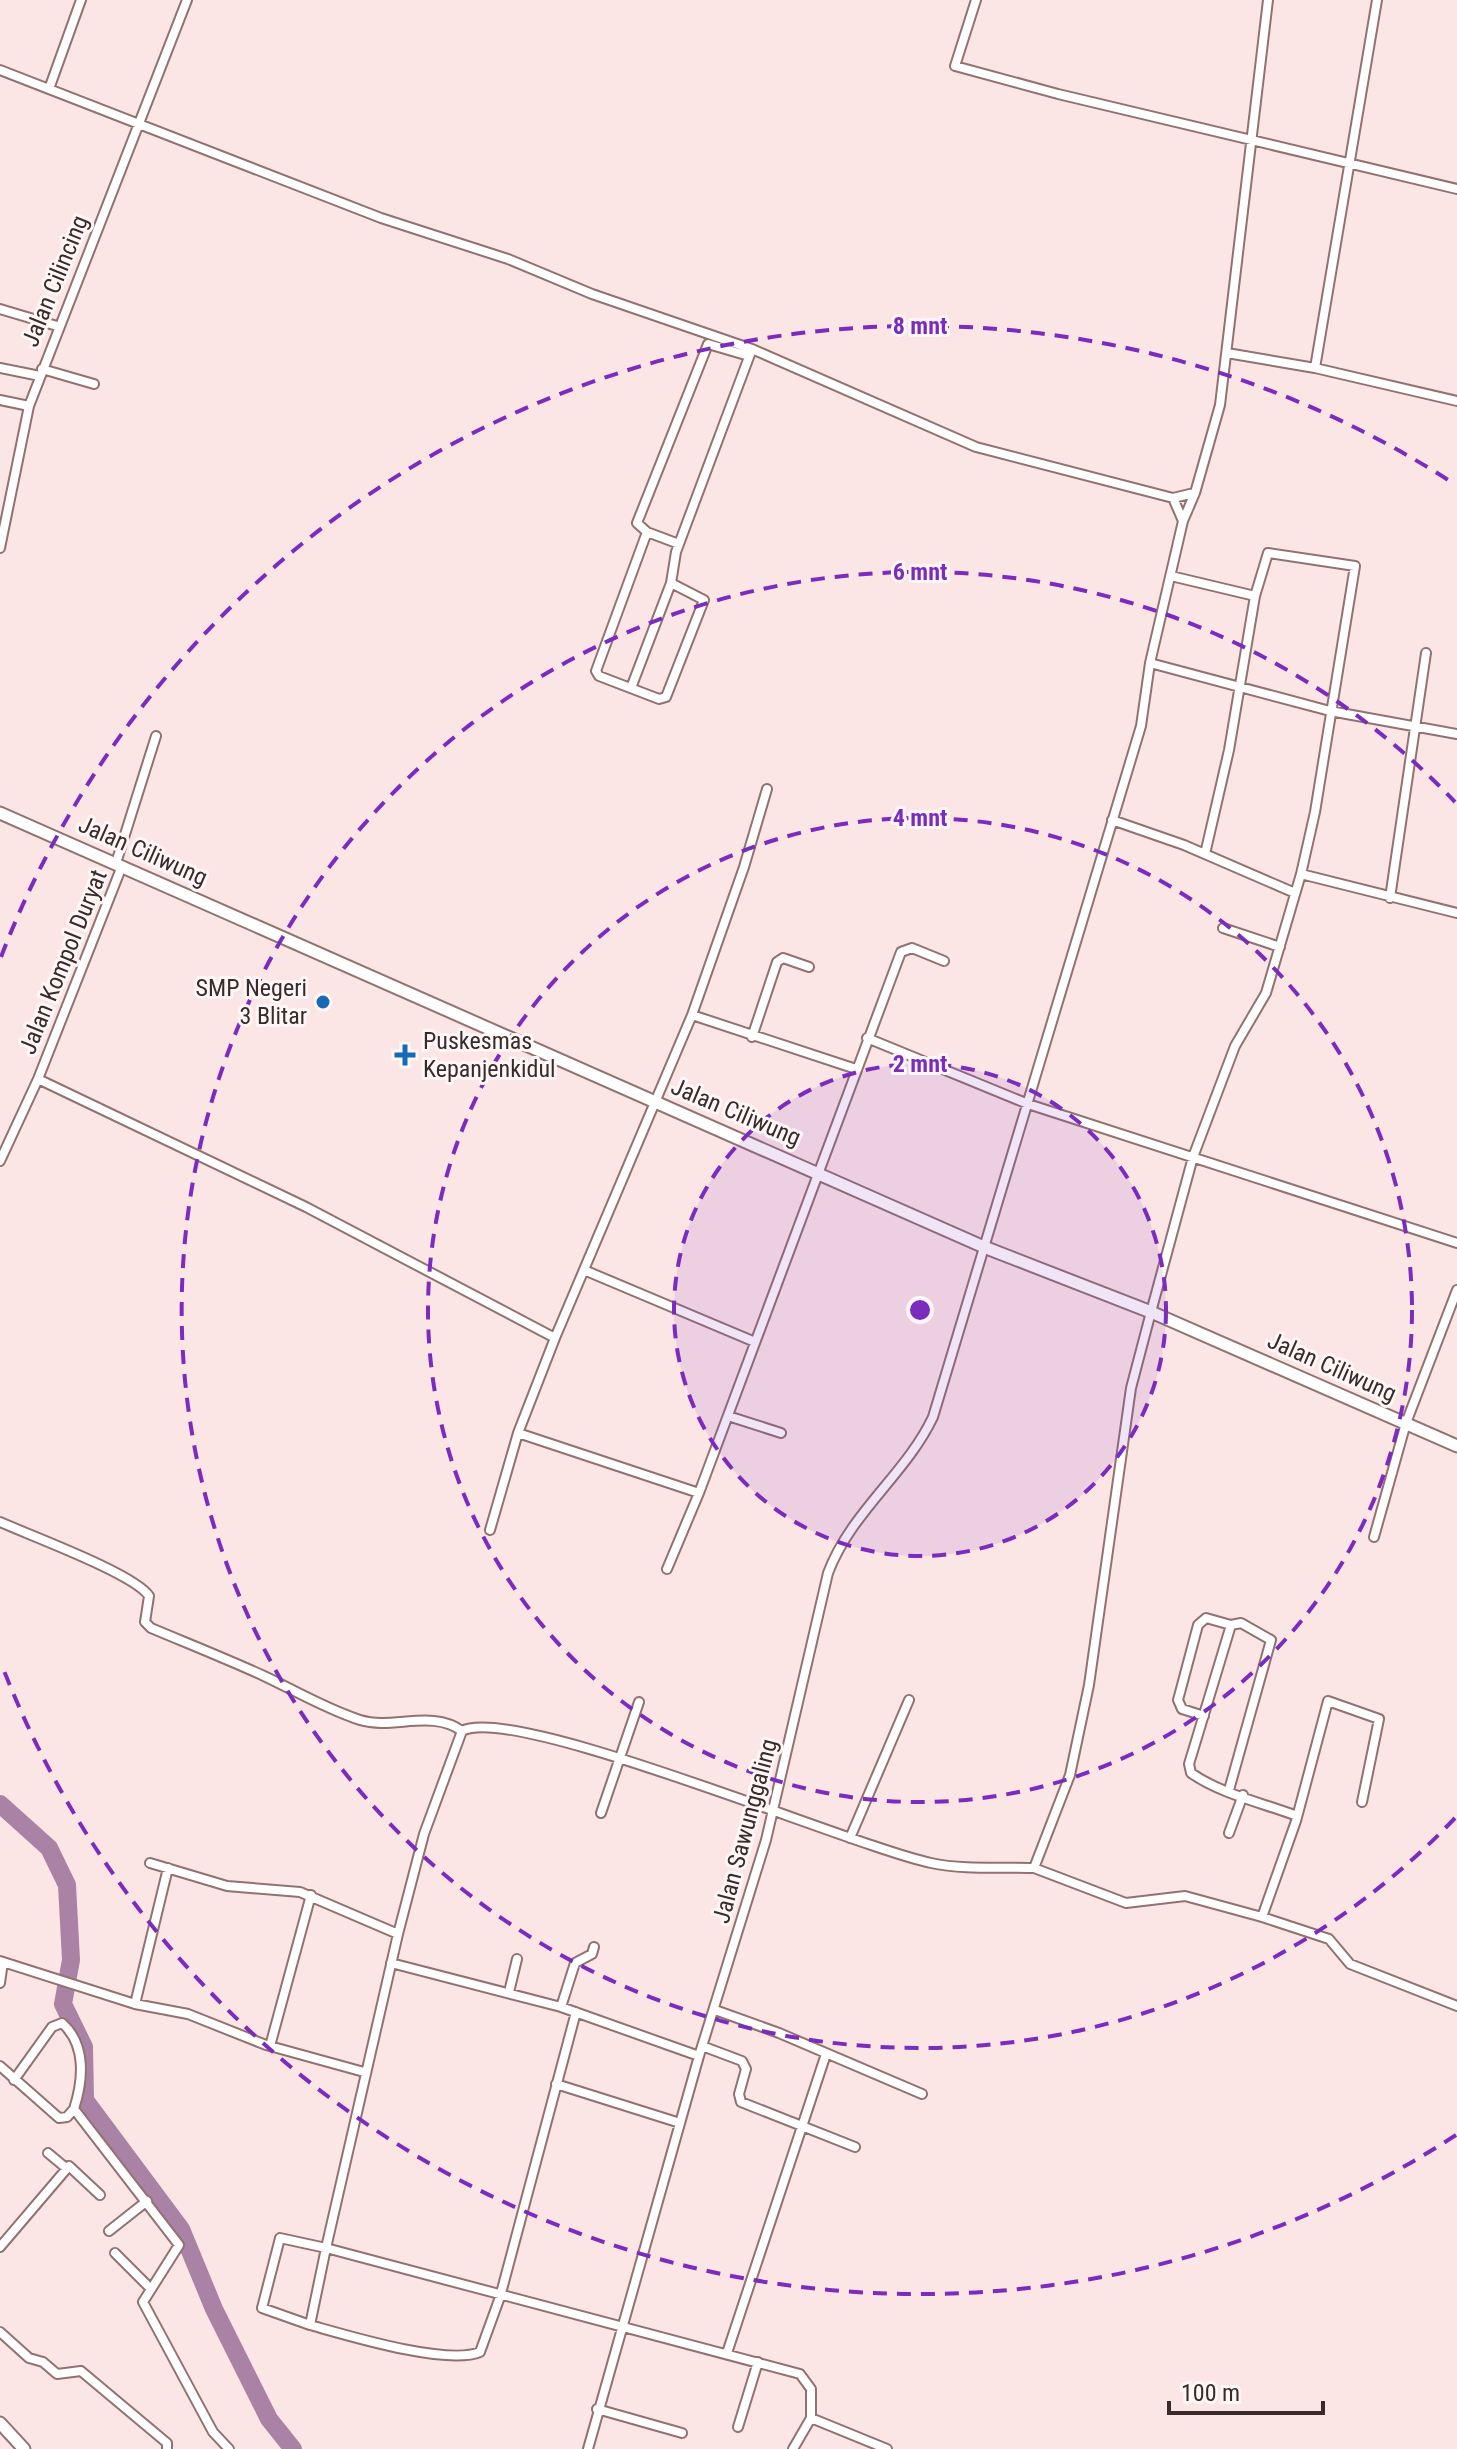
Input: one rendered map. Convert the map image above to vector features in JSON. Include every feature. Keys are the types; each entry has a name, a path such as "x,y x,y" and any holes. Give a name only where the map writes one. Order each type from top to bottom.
{"main road":[{"name":"Jalan Ciliwung","path":"0,813 818,1171 984,1247 1151,1312 1457,1446"},
{"path":"0,2423 24,2449"}],"street":[{"path":"49,89 81,0"},
{"name":"Jalan Cilincing","path":"0,548 29,406 57,326 187,0"},
{"path":"976,0 955,66 1457,189"},
{"name":"Jalan Sawunggaling","path":"588,2449 699,2056 750,1895 823,1591 845,1534 897,1471 933,1417 1141,726 1150,663 1183,521 1195,493 1220,405 1268,0"},
{"path":"1315,368 1377,0"},
{"path":"0,70 138,127 381,218 508,259 751,352 976,447 1173,498 1195,493"},
{"path":"0,309 57,326"},
{"path":"677,549 645,536 637,523 705,349 713,344 751,352"},
{"path":"631,688 671,583 677,549 751,352"},
{"path":"1227,353 1315,368 1457,401"},
{"path":"0,368 41,372 94,384"},
{"path":"0,400 29,406"},
{"path":"1173,498 1183,521"},
{"path":"645,536 596,671 599,676 659,699 666,697 704,600 671,583"},
{"path":"1034,1868 1070,1775 1089,1685 1131,1388 1151,1312 1193,1157 1235,1046 1266,993 1301,874 1315,812 1355,566 1268,553 1255,596 1240,688 1205,854"},
{"path":"1171,576 1255,596"},
{"path":"1390,898 1426,653"},
{"path":"1150,663 1330,711 1415,729 1457,734"},
{"name":"Jalan Kompol Duryat","path":"0,1161 38,1079 119,864 156,736"},
{"path":"490,1530 518,1433 555,1338 692,1015 744,867 767,789"},
{"path":"1112,820 1205,854 1295,893"},
{"path":"1301,874 1457,913"},
{"path":"1223,928 1280,947"},
{"path":"667,1569 699,1493 867,1038 904,948 944,961"},
{"path":"752,1037 777,962 783,958 809,967"},
{"path":"692,1015 856,1069"},
{"path":"867,1038 1028,1104 1457,1243"},
{"path":"38,1079 306,1207 555,1338"},
{"path":"584,1270 755,1342"},
{"path":"1374,1537 1406,1423 1457,1290"},
{"path":"728,1416 781,1433"},
{"path":"518,1433 699,1493"},
{"path":"0,1522 120,1575 145,1590 149,1596 145,1622 151,1628 266,1677 328,1709 374,1723 435,1721 462,1731 479,1725 521,1731 618,1759 850,1838 948,1866 1034,1868 1126,1903 1185,1896 1329,1939 1350,1964 1457,2006"},
{"path":"1204,1716 1178,1706 1180,1687 1198,1625 1206,1618 1231,1625 1241,1623 1271,1640 1229,1790"},
{"path":"1231,1625 1189,1764 1191,1773 1297,1816"},
{"path":"850,1838 909,1700"},
{"path":"1262,1917 1297,1816 1328,1701 1378,1716 1375,1748 1362,1802"},
{"path":"601,1813 639,1702"},
{"path":"310,2325 364,2072 398,1934 424,1834 462,1731"},
{"path":"1229,1833 1243,1795"},
{"path":"150,1863 244,1889 285,1889 311,1895 398,1934"},
{"path":"135,2004 168,1868"},
{"path":"270,2046 311,1895"},
{"path":"561,2007 575,1963 592,1954 594,1947"},
{"path":"509,1992 517,1959"},
{"path":"0,1983 2,1961 135,2004 188,2014 270,2046 364,2072"},
{"path":"391,1963 561,2007 699,2056"},
{"path":"715,2010 922,2094"},
{"path":"576,2012 500,2297 480,2352 466,2357 397,2347 266,2313 262,2306 280,2238 500,2297 727,2353 800,2374 808,2380 811,2418 793,2449"},
{"path":"0,2066 14,2080 59,2118 67,2117 74,2109 81,2086 81,2064 74,2040 62,2023 52,2027 14,2080"},
{"path":"702,2046 742,2061 746,2069 741,2102 855,2147"},
{"path":"727,2353 826,2054"},
{"path":"556,2084 680,2123"},
{"path":"74,2109 179,2246 143,2303 213,2432 229,2449"},
{"path":"48,2153 66,2168"},
{"path":"0,2247 66,2168 71,2166 100,2195"},
{"path":"109,2231 147,2201"},
{"path":"115,2253 151,2289"},
{"path":"0,2332 29,2358 43,2362 57,2374 81,2371 167,2443 167,2449"},
{"path":"738,2427 758,2362"},
{"path":"597,2409 682,2433"},
{"path":"811,2418 887,2449"}],"waterway":[{"path":"0,1804 49,1848 67,1885 71,1960 63,2004 84,2047 85,2100 181,2229 214,2309 269,2419 293,2449"}],"place":[{"name":"SMP Negeri 3 Blitar","path":"323,1002"},
{"name":"Puskesmas Kepanjenkidul","path":"405,1055"}]}
